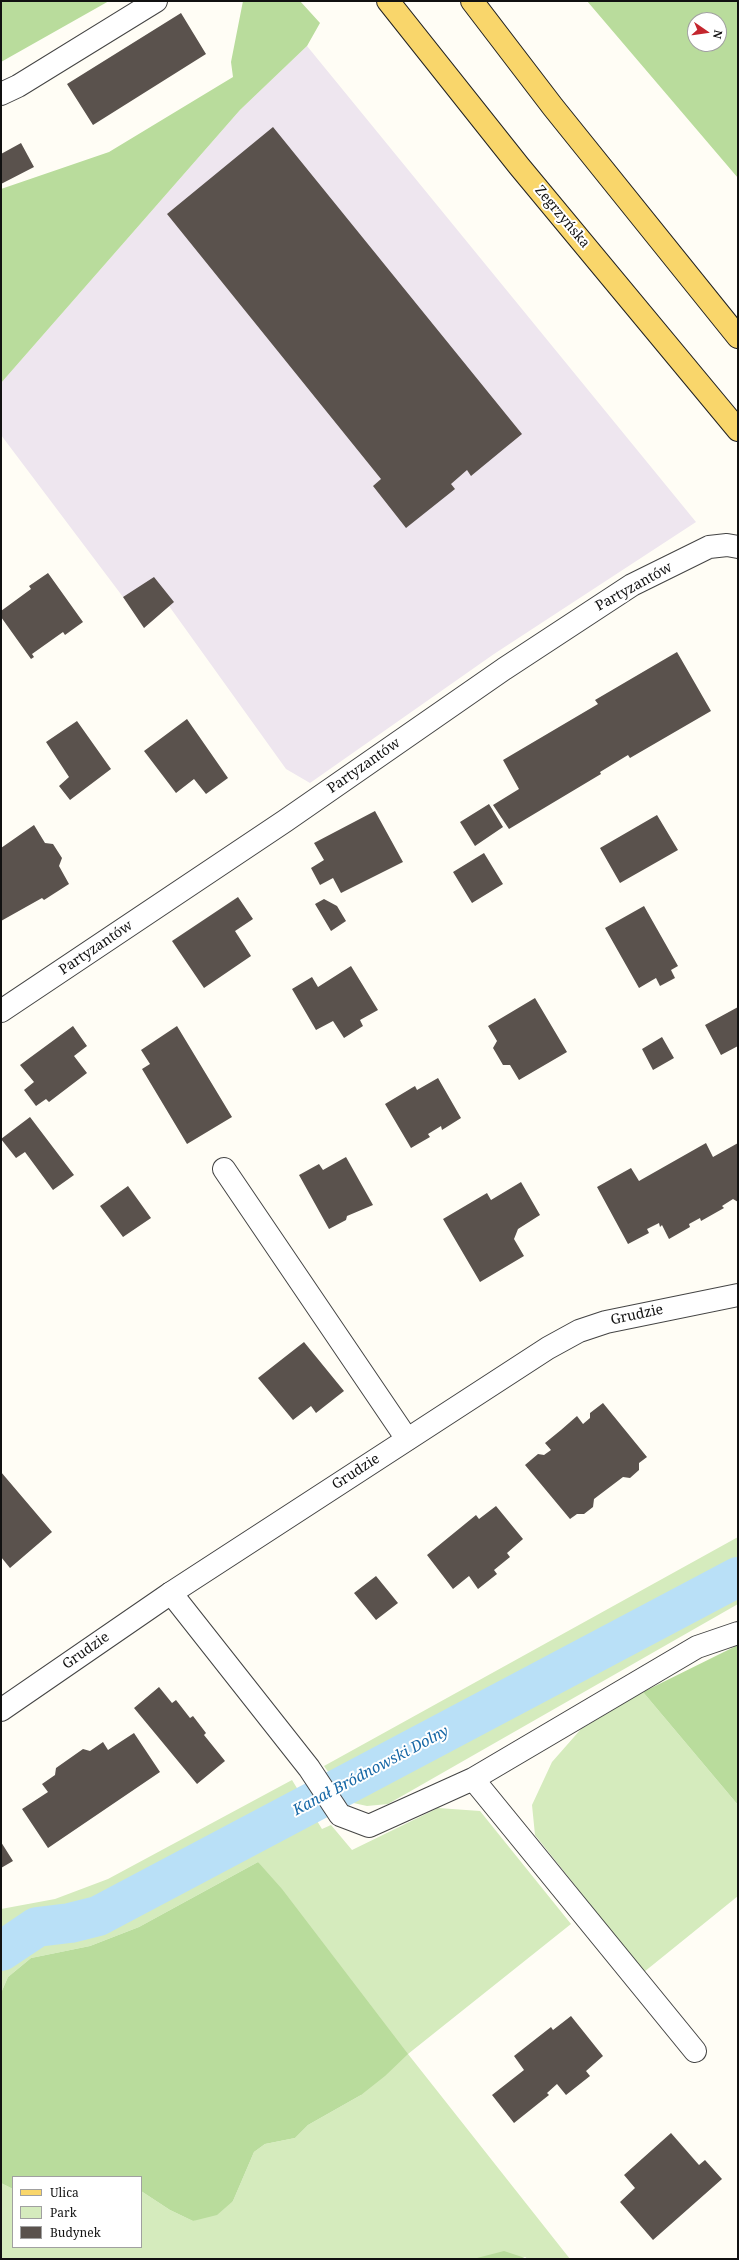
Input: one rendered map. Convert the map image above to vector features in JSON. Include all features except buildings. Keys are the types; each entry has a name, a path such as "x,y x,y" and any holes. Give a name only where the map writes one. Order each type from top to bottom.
{"main road":[{"name":"Zegrzyńska","path":"388,1 520,166 738,430"},
{"path":"472,1 553,107 738,337"}],"street":[{"path":"1,94 30,78 156,1"},
{"name":"Partyzantów","path":"1,1011 286,821 504,669 632,585 709,548 727,544 738,548"},
{"path":"224,1169 407,1439"},
{"name":"Grudzie","path":"1,1710 171,1593 548,1348 579,1331 606,1322 738,1295"},
{"path":"171,1593 309,1768 340,1815 370,1826 473,1779 697,1647 738,1633"},
{"path":"473,1779 695,2051"}],"shaded area":[{"path":"307,46 696,522 494,654 310,783 286,769 169,606 144,628 123,597 1,435 1,383 240,110"}],"green space":[{"path":"4,1 109,1 1,62 1,3"},
{"path":"243,1 300,1 320,23 307,46 240,110 1,383 1,189 109,152 233,77 231,62"},
{"path":"587,1 738,1 738,178"},
{"path":"738,1537 738,1604 388,1804 367,1806 349,1802 324,1766"},
{"path":"738,1645 738,1805 643,1692"},
{"path":"643,1692 738,1805 738,1896 644,1972 535,1835 532,1805 552,1762 581,1729"},
{"path":"292,1780 322,1829 331,1825 352,1850 438,1808 480,1811 571,1924 408,2054 570,2259 528,2259 525,2257 476,2259 1,2259 1,2183 12,2188 12,2248 142,2248 142,2192 170,2210 193,2221 233,2201 254,2152 265,2144 295,2138 308,2125 361,2095 258,1862 139,1927 90,1946 31,1958 8,1977 1,1993 1,1909 55,1899 108,1879"},
{"path":"258,1862 282,1889 408,2054 385,2076 361,2095 308,2125 295,2138 265,2144 254,2152 233,2201 217,2215 193,2221 170,2210 142,2192 142,2176 12,2176 12,2188 1,2183 1,1993 8,1977 31,1958 90,1946 139,1927"},
{"path":"504,2251 528,2259 476,2259 477,2258"}],"waterway":[{"name":"Kanał Bródnowski Dolny","path":"1,1951 37,1927 70,1923 98,1916 738,1577"}]}
